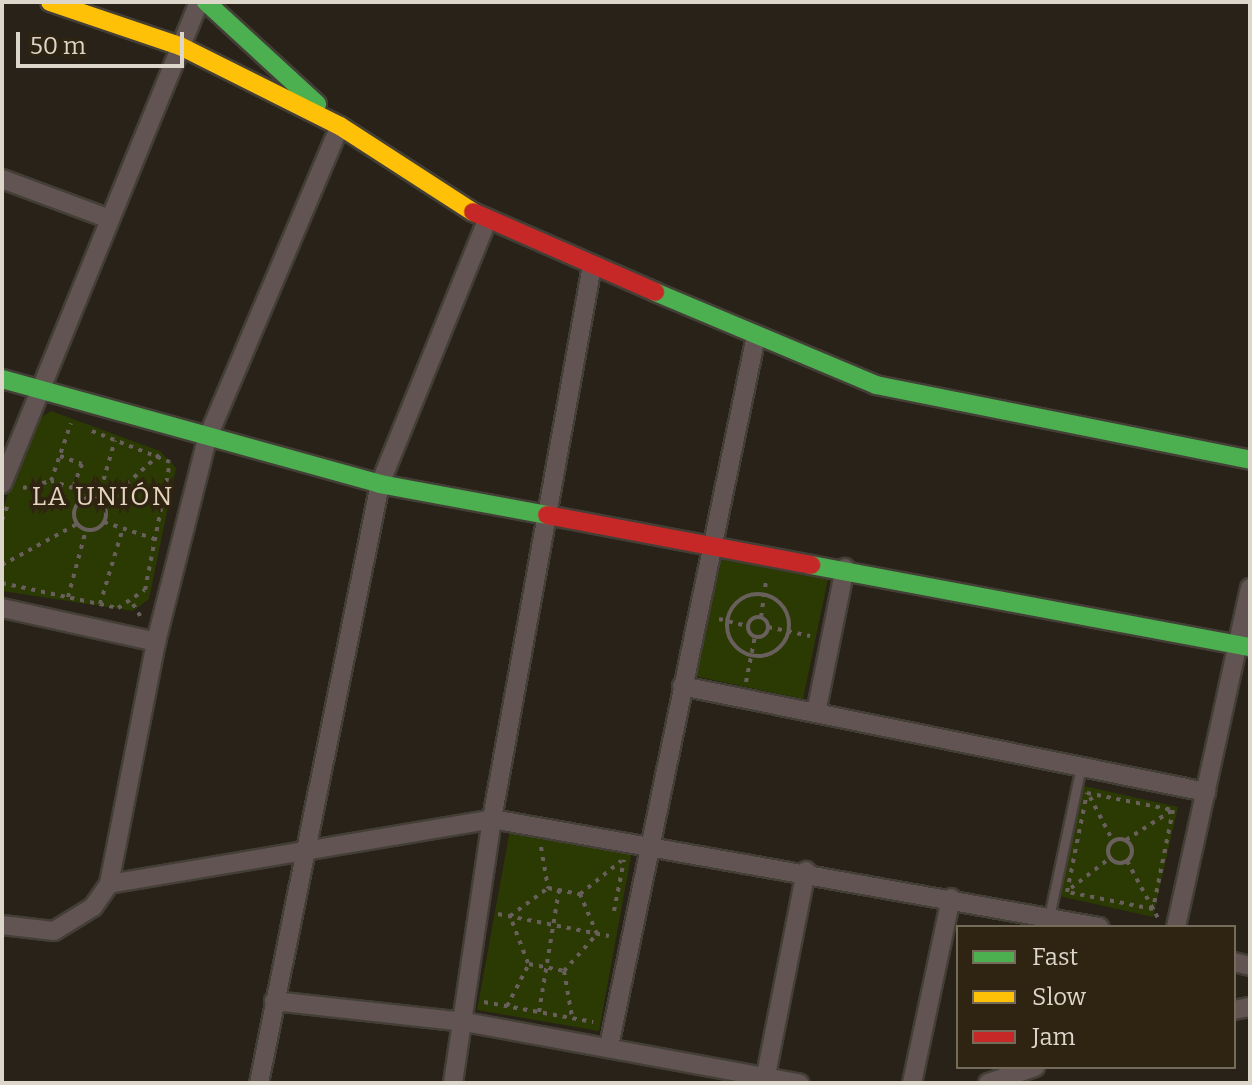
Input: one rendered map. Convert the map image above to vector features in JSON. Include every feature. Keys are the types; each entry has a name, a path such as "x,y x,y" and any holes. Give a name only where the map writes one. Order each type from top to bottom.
{"street":[{"path":"50,2 180,46 340,126 487,221 876,385 1250,460"},
{"path":"12,484 37,393 199,2"},
{"path":"206,2 340,126"},
{"path":"2,925 54,931 93,907 109,884 156,642 207,439 340,126"},
{"path":"2,179 107,218"},
{"path":"259,1083 301,855 380,484 487,221"},
{"path":"453,1083 465,1022 492,819 592,266"},
{"path":"609,1046 648,844 756,336"},
{"path":"2,379 37,393 380,484 549,511 1245,646"},
{"path":"816,713 845,568"},
{"path":"1176,925 1206,792 1245,646 1250,588"},
{"path":"2,608 156,642"},
{"path":"682,686 1206,792"},
{"path":"109,884 301,855 444,822 492,819 806,871 1089,925"},
{"path":"766,1075 806,871"},
{"path":"912,1083 951,898"},
{"path":"274,1001 465,1022 799,1083"},
{"path":"988,1083 1029,1069"}],"lane":[{"path":"1049,917 1081,767"}],"path":[{"path":"2,583 126,607 140,598 171,469 159,455 59,419"},
{"path":"51,481 71,423"},
{"path":"98,499 115,440"},
{"path":"104,522 104,504 159,455"},
{"path":"60,456 82,464 73,488"},
{"path":"2,520 12,484 51,481 73,488 81,500 77,524"},
{"path":"81,500 98,499 104,504"},
{"path":"86,530 104,522 156,539"},
{"path":"77,524 86,530"},
{"path":"2,565 77,524"},
{"path":"100,604 123,528"},
{"path":"68,597 86,530"},
{"path":"768,569 761,617 768,627 810,636"},
{"path":"764,595 781,604 789,631 771,654 751,656 735,646 727,621 737,602 764,595"},
{"path":"747,626 761,617"},
{"path":"711,618 747,626 755,636"},
{"path":"807,651 813,622"},
{"path":"745,684 755,636 768,627"},
{"path":"730,681 759,687"},
{"path":"1067,892 1110,858 1113,841 1087,793 1081,767"},
{"path":"1113,841 1126,840 1206,792"},
{"path":"1087,793 1173,810"},
{"path":"1067,892 1087,793"},
{"path":"1153,909 1173,810"},
{"path":"1126,840 1133,850 1127,861"},
{"path":"548,888 539,841 553,844"},
{"path":"510,916 548,888 580,894 648,844"},
{"path":"610,856 624,859"},
{"path":"1110,858 1127,861"},
{"path":"607,950 624,859"},
{"path":"1127,861 1163,925"},
{"path":"1055,889 1153,909"},
{"path":"539,1012 559,890"},
{"path":"580,894 597,934"},
{"path":"495,929 500,901"},
{"path":"498,914 609,936"},
{"path":"507,1006 529,964 510,916"},
{"path":"564,971 597,934"},
{"path":"529,964 564,971"},
{"path":"564,971 572,1018"},
{"path":"486,987 483,1002 593,1022 596,1008"}],"green space":[{"path":"51,411 160,451 176,468 149,599 133,611 2,591 2,512 31,424"},
{"path":"720,556 828,579 803,699 694,676"},
{"path":"1084,786 1178,807 1153,917 1059,896"},
{"path":"510,830 632,851 599,1031 477,1010"}],"traffic: fast":[{"path":"206,2 317,104"},
{"path":"655,292 876,385 1250,460"},
{"path":"2,379 380,484 547,515"},
{"path":"811,565 1250,647"}],"traffic: slow":[{"path":"50,2 180,46 340,126 473,212"}],"traffic: jam":[{"path":"473,212 655,292"},
{"path":"547,515 811,565"}],"district":[{"name":"LA UNIÓN","path":"103,497"}]}
